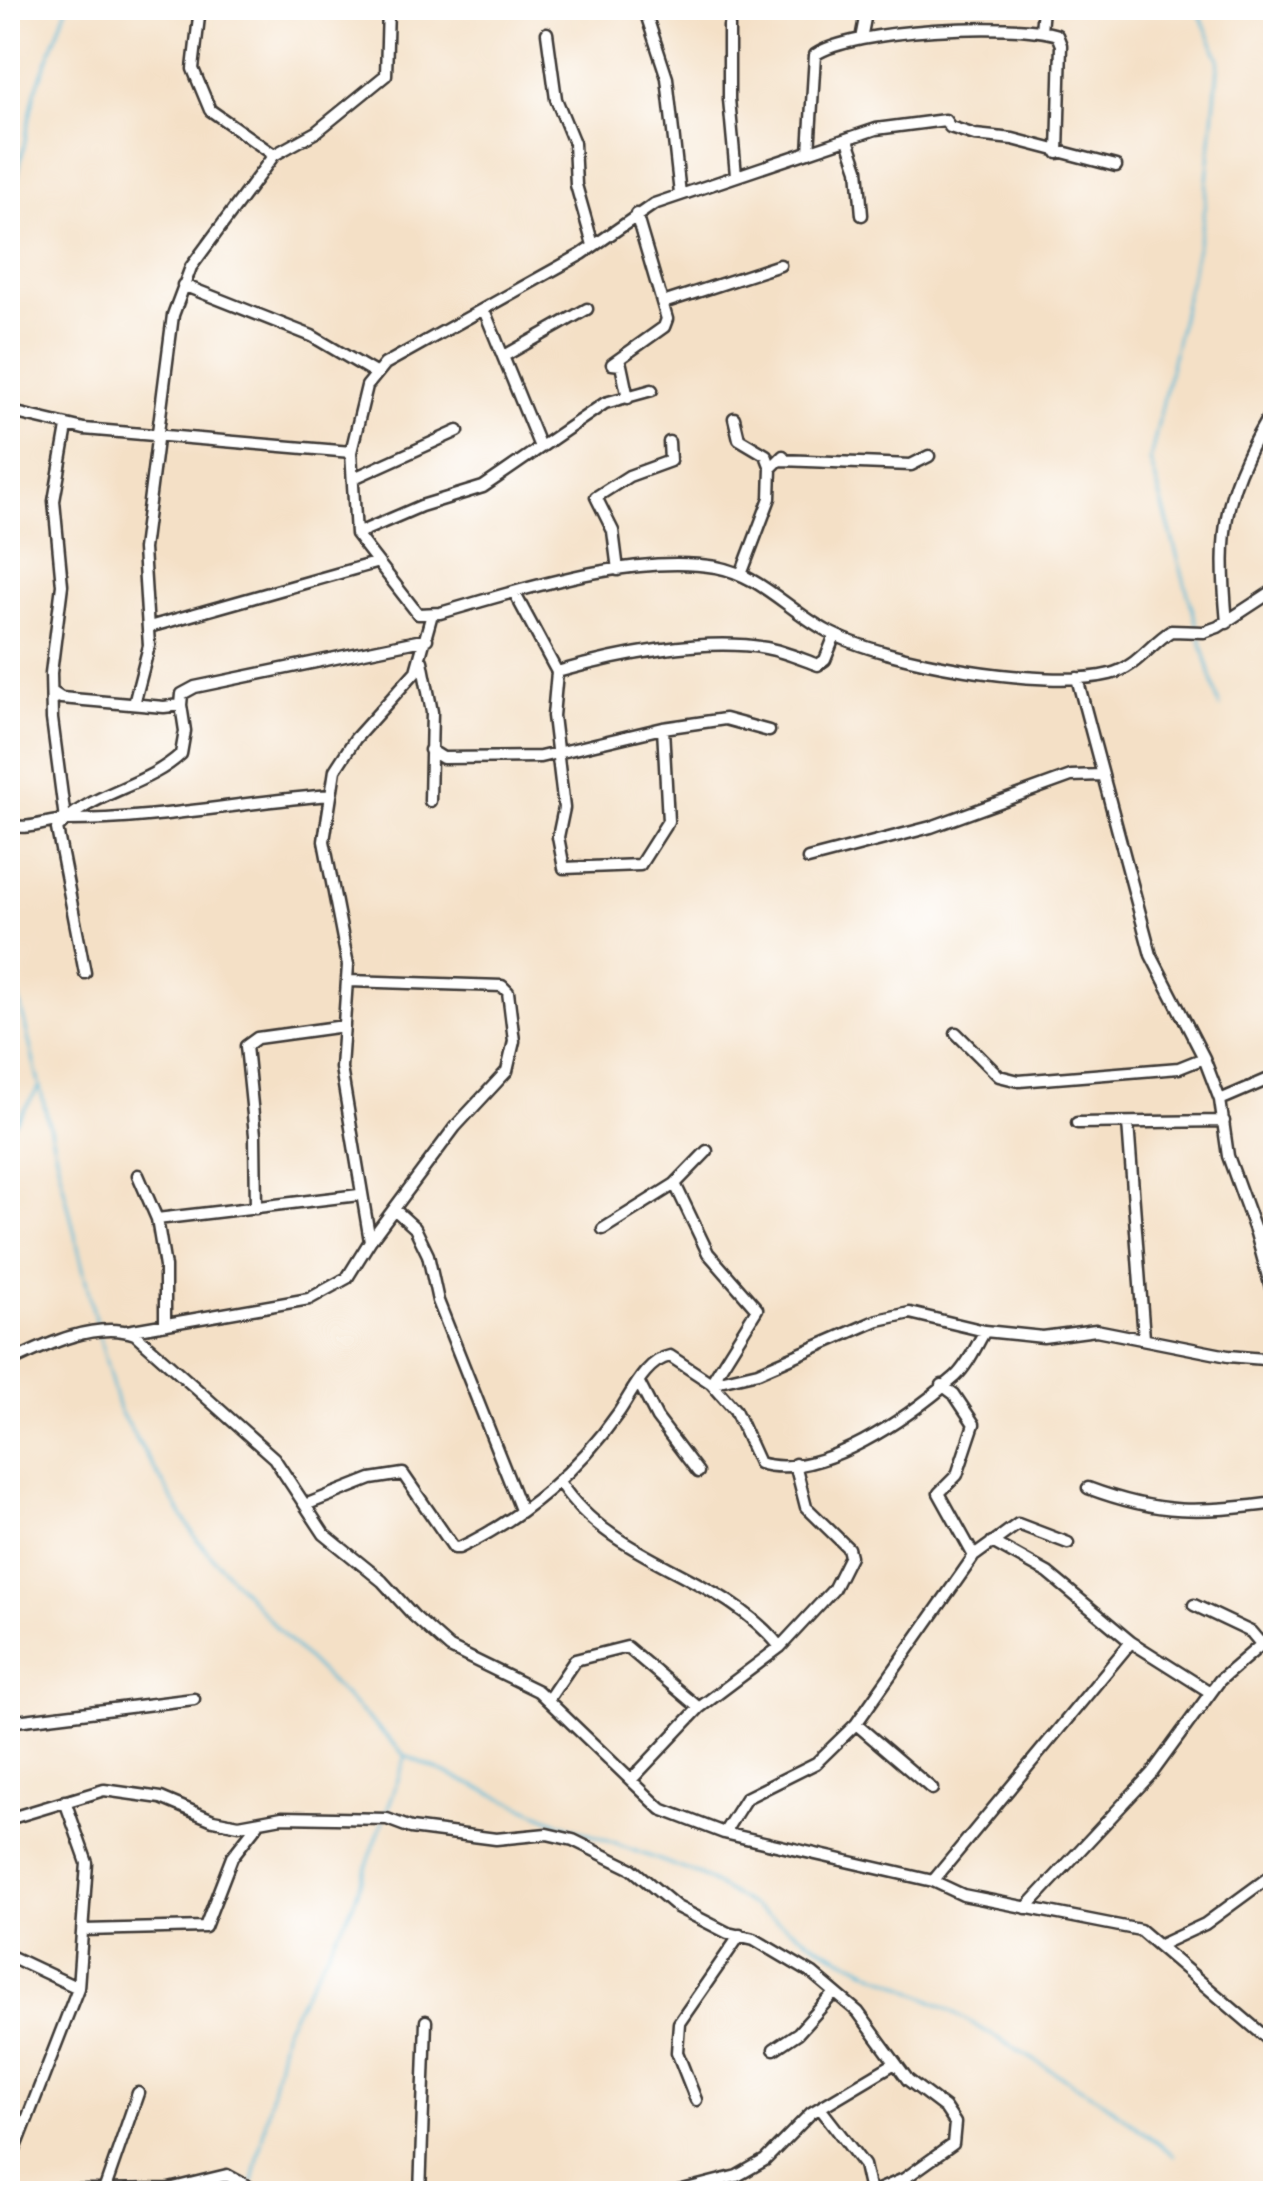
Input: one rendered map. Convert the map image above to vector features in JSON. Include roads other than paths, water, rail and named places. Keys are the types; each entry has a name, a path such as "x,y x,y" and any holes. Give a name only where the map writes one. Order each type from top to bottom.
{"street":[{"path":"200,8 194,74 210,110 274,155"},
{"path":"134,704 149,646 142,583 143,549 156,435 173,315 183,285 191,266 274,155 316,132 386,75 388,8"},
{"path":"644,8 668,78 680,194"},
{"path":"862,39 867,8"},
{"path":"1041,31 1043,8"},
{"path":"729,26 728,98 736,176"},
{"path":"809,152 815,55 862,39 925,30 1041,31 1057,36 1061,45 1058,153"},
{"path":"546,33 556,99 574,143 576,185 594,245"},
{"path":"1116,166 1013,139 975,134 932,118 900,123 809,152 680,194 636,214 594,245 376,373 362,401 351,452 356,534 418,614 432,614 618,570 696,564 742,572 835,635 948,667 1077,678 1128,668 1171,631 1198,632 1226,623 1276,589"},
{"path":"848,140 858,169 862,215"},
{"path":"628,398 621,366 612,364 664,327 667,319 636,214"},
{"path":"663,303 780,264"},
{"path":"183,285 345,351 376,373"},
{"path":"506,355 587,309"},
{"path":"484,310 506,355 540,447"},
{"path":"356,534 422,506 482,487 605,403 652,390"},
{"path":"1226,623 1222,524 1229,496 1276,404"},
{"path":"8,411 67,426 351,452"},
{"path":"734,418 739,439 766,454 771,468 770,498 742,572"},
{"path":"65,819 52,692 53,630 62,584 54,500 67,426"},
{"path":"354,478 458,431"},
{"path":"618,570 613,531 596,497 629,476 670,460 669,442"},
{"path":"771,468 784,456 781,460 911,465 929,456"},
{"path":"149,627 375,562"},
{"path":"514,592 557,672 555,754 564,808 558,837 562,865 570,869 637,867 668,821 663,728"},
{"path":"430,801 432,712 422,660 432,614"},
{"path":"557,672 620,654 744,647 769,648 818,665 825,660 835,635"},
{"path":"8,825 46,826 65,819 181,754 185,732 182,694 195,688 427,640"},
{"path":"370,1241 359,1195 341,1068 349,981 326,857 330,795 342,756 422,660"},
{"path":"1077,678 1151,955 1204,1058 1220,1100 1228,1156 1256,1232 1276,1306"},
{"path":"52,692 61,698 181,705"},
{"path":"430,750 442,758 555,754 663,728 725,719 768,731"},
{"path":"808,859 931,827 1071,776 1102,775"},
{"path":"85,973 56,829 65,819 213,811 330,795"},
{"path":"8,1363 62,1340 105,1330 126,1331 310,1299 347,1278 455,1127 507,1071 514,1041 508,992 502,986 349,981"},
{"path":"256,1208 255,1134 246,1046 258,1038 344,1026"},
{"path":"956,1033 999,1076 1019,1080 1179,1068 1204,1058"},
{"path":"1220,1100 1276,1076"},
{"path":"1077,1122 1224,1122"},
{"path":"1128,1123 1144,1338"},
{"path":"603,1230 675,1184 707,1151"},
{"path":"138,1176 157,1219 166,1267 164,1323"},
{"path":"675,1184 708,1254 756,1308 711,1384"},
{"path":"157,1219 359,1195"},
{"path":"394,1209 415,1228 428,1255 438,1301 522,1510"},
{"path":"1256,1232 1276,1224"},
{"path":"711,1384 758,1372 898,1314 937,1317 985,1331 1043,1337 1096,1330 1228,1356 1276,1360"},
{"path":"126,1331 224,1409 274,1458 335,1545 382,1581 450,1648 522,1681 548,1700 661,1809 724,1833 933,1880 963,1896 1140,1930 1162,1944 1276,2046"},
{"path":"305,1504 372,1479 404,1474 454,1548 460,1548 560,1483 608,1428 652,1364 670,1356 711,1384 749,1434 759,1463 794,1464 882,1435 962,1368 985,1331"},
{"path":"638,1383 657,1418 698,1472"},
{"path":"942,1386 954,1394 974,1424 957,1475 939,1493 974,1556"},
{"path":"632,1779 699,1708 780,1647 832,1590 850,1556 848,1548 806,1507 794,1464"},
{"path":"560,1483 574,1504 612,1538 697,1579 720,1600 759,1621 780,1647"},
{"path":"1088,1488 1138,1507 1166,1511 1276,1503"},
{"path":"724,1833 746,1798 816,1763 856,1724 974,1556 1018,1524 1068,1543"},
{"path":"992,1542 1048,1573 1131,1642 1210,1692"},
{"path":"1194,1605 1251,1632 1262,1645"},
{"path":"1026,1908 1152,1774 1210,1692 1276,1632"},
{"path":"933,1880 1131,1642"},
{"path":"548,1700 575,1660 627,1647 699,1708"},
{"path":"8,1722 194,1699"},
{"path":"856,1724 932,1789"},
{"path":"8,1819 104,1790 162,1798 223,1822 258,1824 282,1817 387,1819 411,1828 496,1839 558,1835 632,1869 677,1907 794,1962 872,2026 918,2089 945,2108 956,2123 956,2140 904,2179 869,2193 864,2165 820,2108"},
{"path":"8,2168 78,1988 86,1863 66,1801"},
{"path":"84,1930 205,1927 232,1857 258,1824"},
{"path":"1162,1944 1205,1924 1276,1872"},
{"path":"696,2100 678,2052 679,2023 740,1935"},
{"path":"8,1955 78,1988"},
{"path":"774,2049 798,2033 834,1994"},
{"path":"420,2194 426,2021"},
{"path":"668,2194 737,2176 765,2160 820,2108 896,2063"},
{"path":"104,2191 138,2093"},
{"path":"8,2190 124,2193 186,2186 228,2175 262,2194"}],"waterway":[{"path":"8,223 35,92 67,8"},
{"path":"1197,8 1219,59 1203,221 1150,460 1198,629"},
{"path":"1200,637 1220,708"},
{"path":"8,953 97,1327"},
{"path":"8,1133 38,1089"},
{"path":"99,1335 119,1410 197,1540 286,1638 406,1756 562,1824 700,1875 826,1950 943,2006 1098,2098 1174,2155"},
{"path":"386,1814 406,1756"},
{"path":"253,2182 285,2028 352,1907 383,1821"}]}
